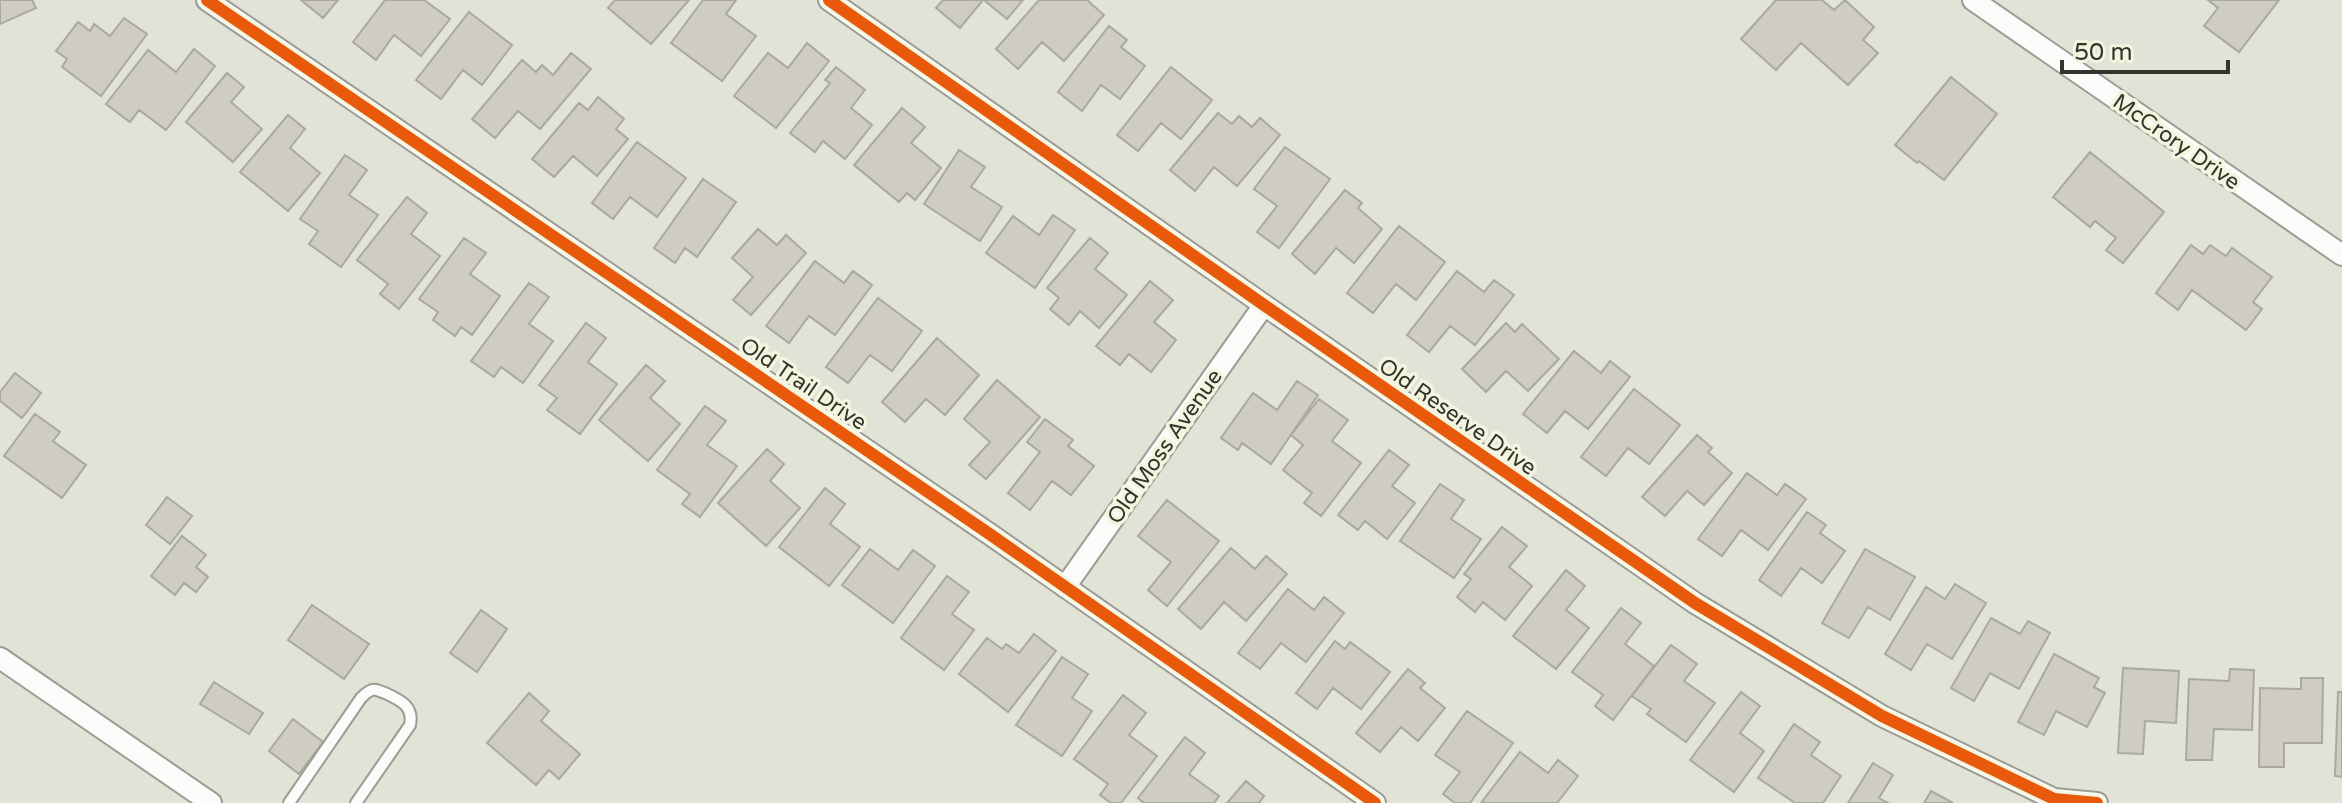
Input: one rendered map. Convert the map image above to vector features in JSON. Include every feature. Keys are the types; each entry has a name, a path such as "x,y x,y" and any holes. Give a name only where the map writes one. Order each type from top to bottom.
{"street":[{"name":"Old Trail Drive","path":"207,0 1375,803"},
{"name":"Old Reserve Drive","path":"829,0 1695,603 1882,716 2054,799 2097,803"},
{"name":"McCrory Drive","path":"1973,0 2342,255"},
{"name":"Old Moss Avenue","path":"1065,587 1264,305"},
{"path":"0,658 211,803"}],"lane":[{"path":"289,803 361,698 377,690 402,701 412,717 410,725 356,803"}],"building":[{"path":"0,0 32,0 36,8 0,24"},
{"path":"301,0 338,0 323,18"},
{"path":"385,0 424,0 450,19 421,56 394,35 376,60 353,42"},
{"path":"615,0 689,0 651,44 608,8"},
{"path":"703,0 736,0 726,14 756,36 722,81 671,43"},
{"path":"943,0 983,0 960,28 936,8"},
{"path":"984,0 1023,0 1007,19"},
{"path":"1039,0 1087,0 1104,15 1064,61 1042,42 1018,69 996,49"},
{"path":"1776,0 1822,0 1834,10 1845,0 1874,27 1863,40 1878,53 1848,85 1801,43 1776,70 1741,39"},
{"path":"2208,0 2279,0 2239,52 2204,26 2218,8"},
{"path":"469,12 512,45 482,85 463,70 441,99 416,80"},
{"path":"124,18 147,34 101,96 62,67 67,59 56,51 78,22 90,31 94,24 110,36"},
{"path":"1109,26 1127,40 1121,47 1145,66 1120,99 1101,85 1082,111 1058,92"},
{"path":"807,43 829,61 776,128 734,96 768,53 788,68"},
{"path":"194,49 215,66 166,130 139,110 130,122 106,104 148,50 176,72"},
{"path":"571,53 591,69 540,129 518,111 495,138 472,119 522,60 536,72 542,65 553,75"},
{"path":"836,67 865,90 851,108 872,125 845,159 823,141 815,152 790,133 830,83 825,80"},
{"path":"1171,67 1212,100 1181,139 1161,123 1138,151 1117,135"},
{"path":"227,73 244,87 231,102 262,129 233,162 186,122"},
{"path":"1951,77 1997,114 1944,180 1895,145"},
{"path":"598,97 624,119 616,129 628,139 597,176 573,156 554,177 532,159 579,103 588,110"},
{"path":"902,108 925,127 911,143 941,168 915,200 907,193 899,202 854,165"},
{"path":"1218,113 1232,124 1239,116 1252,127 1260,118 1280,135 1237,186 1214,167 1195,191 1170,170"},
{"path":"288,115 305,129 290,148 320,173 288,211 240,172"},
{"path":"637,142 686,178 657,217 630,197 613,219 592,203"},
{"path":"1285,147 1330,179 1279,248 1257,232 1277,206 1254,189"},
{"path":"959,150 985,167 971,187 1002,207 980,241 924,204"},
{"path":"2090,152 2164,212 2123,263 2106,250 2116,238 2095,221 2090,227 2053,197"},
{"path":"345,155 367,170 349,195 378,215 341,267 309,244 318,231 300,219"},
{"path":"703,179 736,202 697,257 685,248 675,263 654,248"},
{"path":"1345,190 1362,203 1358,208 1382,229 1354,263 1336,248 1315,274 1292,254"},
{"path":"407,197 427,213 411,234 440,256 399,309 380,294 388,284 357,260"},
{"path":"1053,215 1075,230 1035,288 986,253 1013,216 1039,235"},
{"path":"1399,226 1445,262 1416,300 1396,284 1373,313 1347,293"},
{"path":"758,229 777,245 786,235 806,253 751,315 733,300 753,277 732,258"},
{"path":"464,238 486,253 470,274 500,296 472,335 461,327 455,336 433,320 438,312 419,299"},
{"path":"1090,238 1108,253 1095,269 1127,295 1099,328 1080,311 1069,325 1050,309 1059,298 1047,288"},
{"path":"2191,245 2203,254 2210,245 2226,256 2232,248 2272,277 2253,302 2262,309 2246,330 2192,290 2178,310 2156,293"},
{"path":"815,261 844,283 853,271 872,285 835,335 809,316 789,343 766,326"},
{"path":"1457,271 1484,292 1494,280 1514,295 1475,345 1450,326 1429,352 1407,335"},
{"path":"1150,281 1173,300 1154,322 1176,340 1151,372 1129,354 1120,365 1096,346"},
{"path":"529,283 549,297 529,324 553,341 523,383 501,367 494,377 471,361"},
{"path":"878,298 922,331 892,371 870,355 848,383 826,367"},
{"path":"586,323 606,338 588,362 617,384 580,434 547,410 557,398 539,385"},
{"path":"1506,323 1515,332 1522,324 1559,359 1528,391 1506,371 1486,392 1462,369"},
{"path":"937,338 979,375 945,415 926,399 905,422 882,402"},
{"path":"1574,351 1601,373 1610,361 1630,377 1588,429 1565,411 1547,433 1523,414"},
{"path":"646,365 665,381 650,398 680,424 648,461 599,420"},
{"path":"15,373 41,393 22,418 0,401 0,392"},
{"path":"997,380 1040,417 986,479 969,465 990,442 964,419"},
{"path":"1297,381 1318,395 1271,464 1242,443 1238,450 1221,438 1253,393 1277,410"},
{"path":"1634,389 1680,425 1649,464 1628,448 1606,476 1581,457"},
{"path":"1319,399 1348,420 1332,441 1361,463 1321,516 1304,503 1312,493 1283,470 1303,445 1291,435"},
{"path":"705,406 726,421 707,445 737,466 700,517 682,504 690,494 657,470"},
{"path":"35,414 60,432 53,441 86,465 62,498 4,456"},
{"path":"1045,419 1073,440 1068,446 1094,466 1071,495 1052,481 1030,510 1008,493 1040,452 1027,442"},
{"path":"1697,435 1712,448 1708,452 1732,473 1704,505 1687,491 1665,516 1642,497"},
{"path":"767,449 784,464 770,481 800,508 766,546 718,503"},
{"path":"1389,450 1409,465 1392,486 1415,503 1387,539 1365,521 1358,530 1338,515"},
{"path":"1747,473 1777,495 1785,484 1806,499 1768,550 1741,530 1722,556 1698,539"},
{"path":"1440,484 1464,500 1451,519 1481,539 1454,578 1400,541"},
{"path":"825,488 845,504 830,524 860,547 829,586 779,547"},
{"path":"167,497 192,516 170,544 146,525"},
{"path":"1167,500 1219,541 1167,606 1148,590 1171,562 1138,536"},
{"path":"1807,512 1826,525 1820,533 1845,551 1822,583 1801,568 1781,596 1759,580"},
{"path":"1502,527 1527,546 1509,567 1532,586 1505,620 1483,602 1475,612 1457,597 1471,579 1464,574"},
{"path":"182,536 206,555 196,567 208,577 196,592 184,583 175,595 151,576"},
{"path":"1231,548 1255,569 1266,556 1287,574 1246,621 1224,602 1201,629 1178,609"},
{"path":"870,549 898,570 913,550 935,566 893,623 842,585"},
{"path":"1865,549 1915,577 1890,620 1868,607 1849,638 1822,623"},
{"path":"1566,570 1585,586 1566,610 1589,628 1556,669 1513,636"},
{"path":"947,576 969,592 952,614 974,630 944,670 901,638"},
{"path":"1955,584 1986,603 1952,659 1927,644 1911,670 1885,654 1926,587 1945,599"},
{"path":"1288,589 1314,610 1324,597 1344,613 1306,662 1281,643 1260,669 1238,653"},
{"path":"312,605 369,644 344,679 288,640"},
{"path":"1621,608 1641,623 1625,644 1654,666 1613,720 1595,706 1603,695 1572,672"},
{"path":"481,610 507,629 477,672 450,653"},
{"path":"1991,618 2020,634 2028,621 2050,633 2019,689 1990,673 1974,701 1951,688"},
{"path":"1034,634 1056,651 1008,712 959,674 987,638 1002,649 1006,644 1019,653"},
{"path":"1335,641 1345,649 1350,642 1390,672 1361,709 1333,688 1317,709 1296,693"},
{"path":"1671,645 1697,664 1684,681 1715,703 1686,742 1647,714 1651,709 1632,696"},
{"path":"2054,654 2099,678 2094,687 2105,693 2087,727 2056,711 2044,735 2018,722"},
{"path":"1062,657 1088,674 1072,698 1092,711 1062,756 1016,725"},
{"path":"2123,668 2179,671 2176,723 2145,721 2143,754 2118,753"},
{"path":"1408,669 1425,683 1420,688 1445,708 1418,741 1401,727 1380,752 1356,733"},
{"path":"2230,669 2254,670 2252,730 2214,729 2212,760 2186,760 2189,679 2229,681"},
{"path":"2301,678 2323,678 2322,743 2284,743 2284,767 2259,767 2260,688 2301,689"},
{"path":"214,682 263,713 249,734 200,704"},
{"path":"1741,692 1760,706 1740,733 1764,751 1734,792 1690,760"},
{"path":"2338,692 2342,692 2342,777 2335,776"},
{"path":"529,693 549,711 541,721 580,754 559,779 549,770 536,785 487,743"},
{"path":"1123,695 1146,713 1129,735 1157,756 1121,803 1111,803 1100,795 1108,784 1074,759"},
{"path":"1467,711 1513,743 1470,803 1455,803 1443,794 1460,772 1435,755"},
{"path":"293,719 323,742 299,774 269,751"},
{"path":"1794,724 1820,742 1811,755 1841,776 1823,803 1795,803 1758,778"},
{"path":"1185,737 1205,753 1189,774 1219,796 1214,803 1144,803 1138,798"},
{"path":"1520,752 1548,773 1558,760 1578,776 1557,803 1481,803"},
{"path":"1873,763 1893,775 1879,798 1888,803 1848,803"},
{"path":"1246,781 1264,796 1259,803 1227,803"},
{"path":"1931,791 1953,803 1924,803"}],"cycle path":[{"path":"207,0 991,535 1375,803"},
{"path":"829,0 1695,603 1882,716 2054,799 2097,803"}]}
